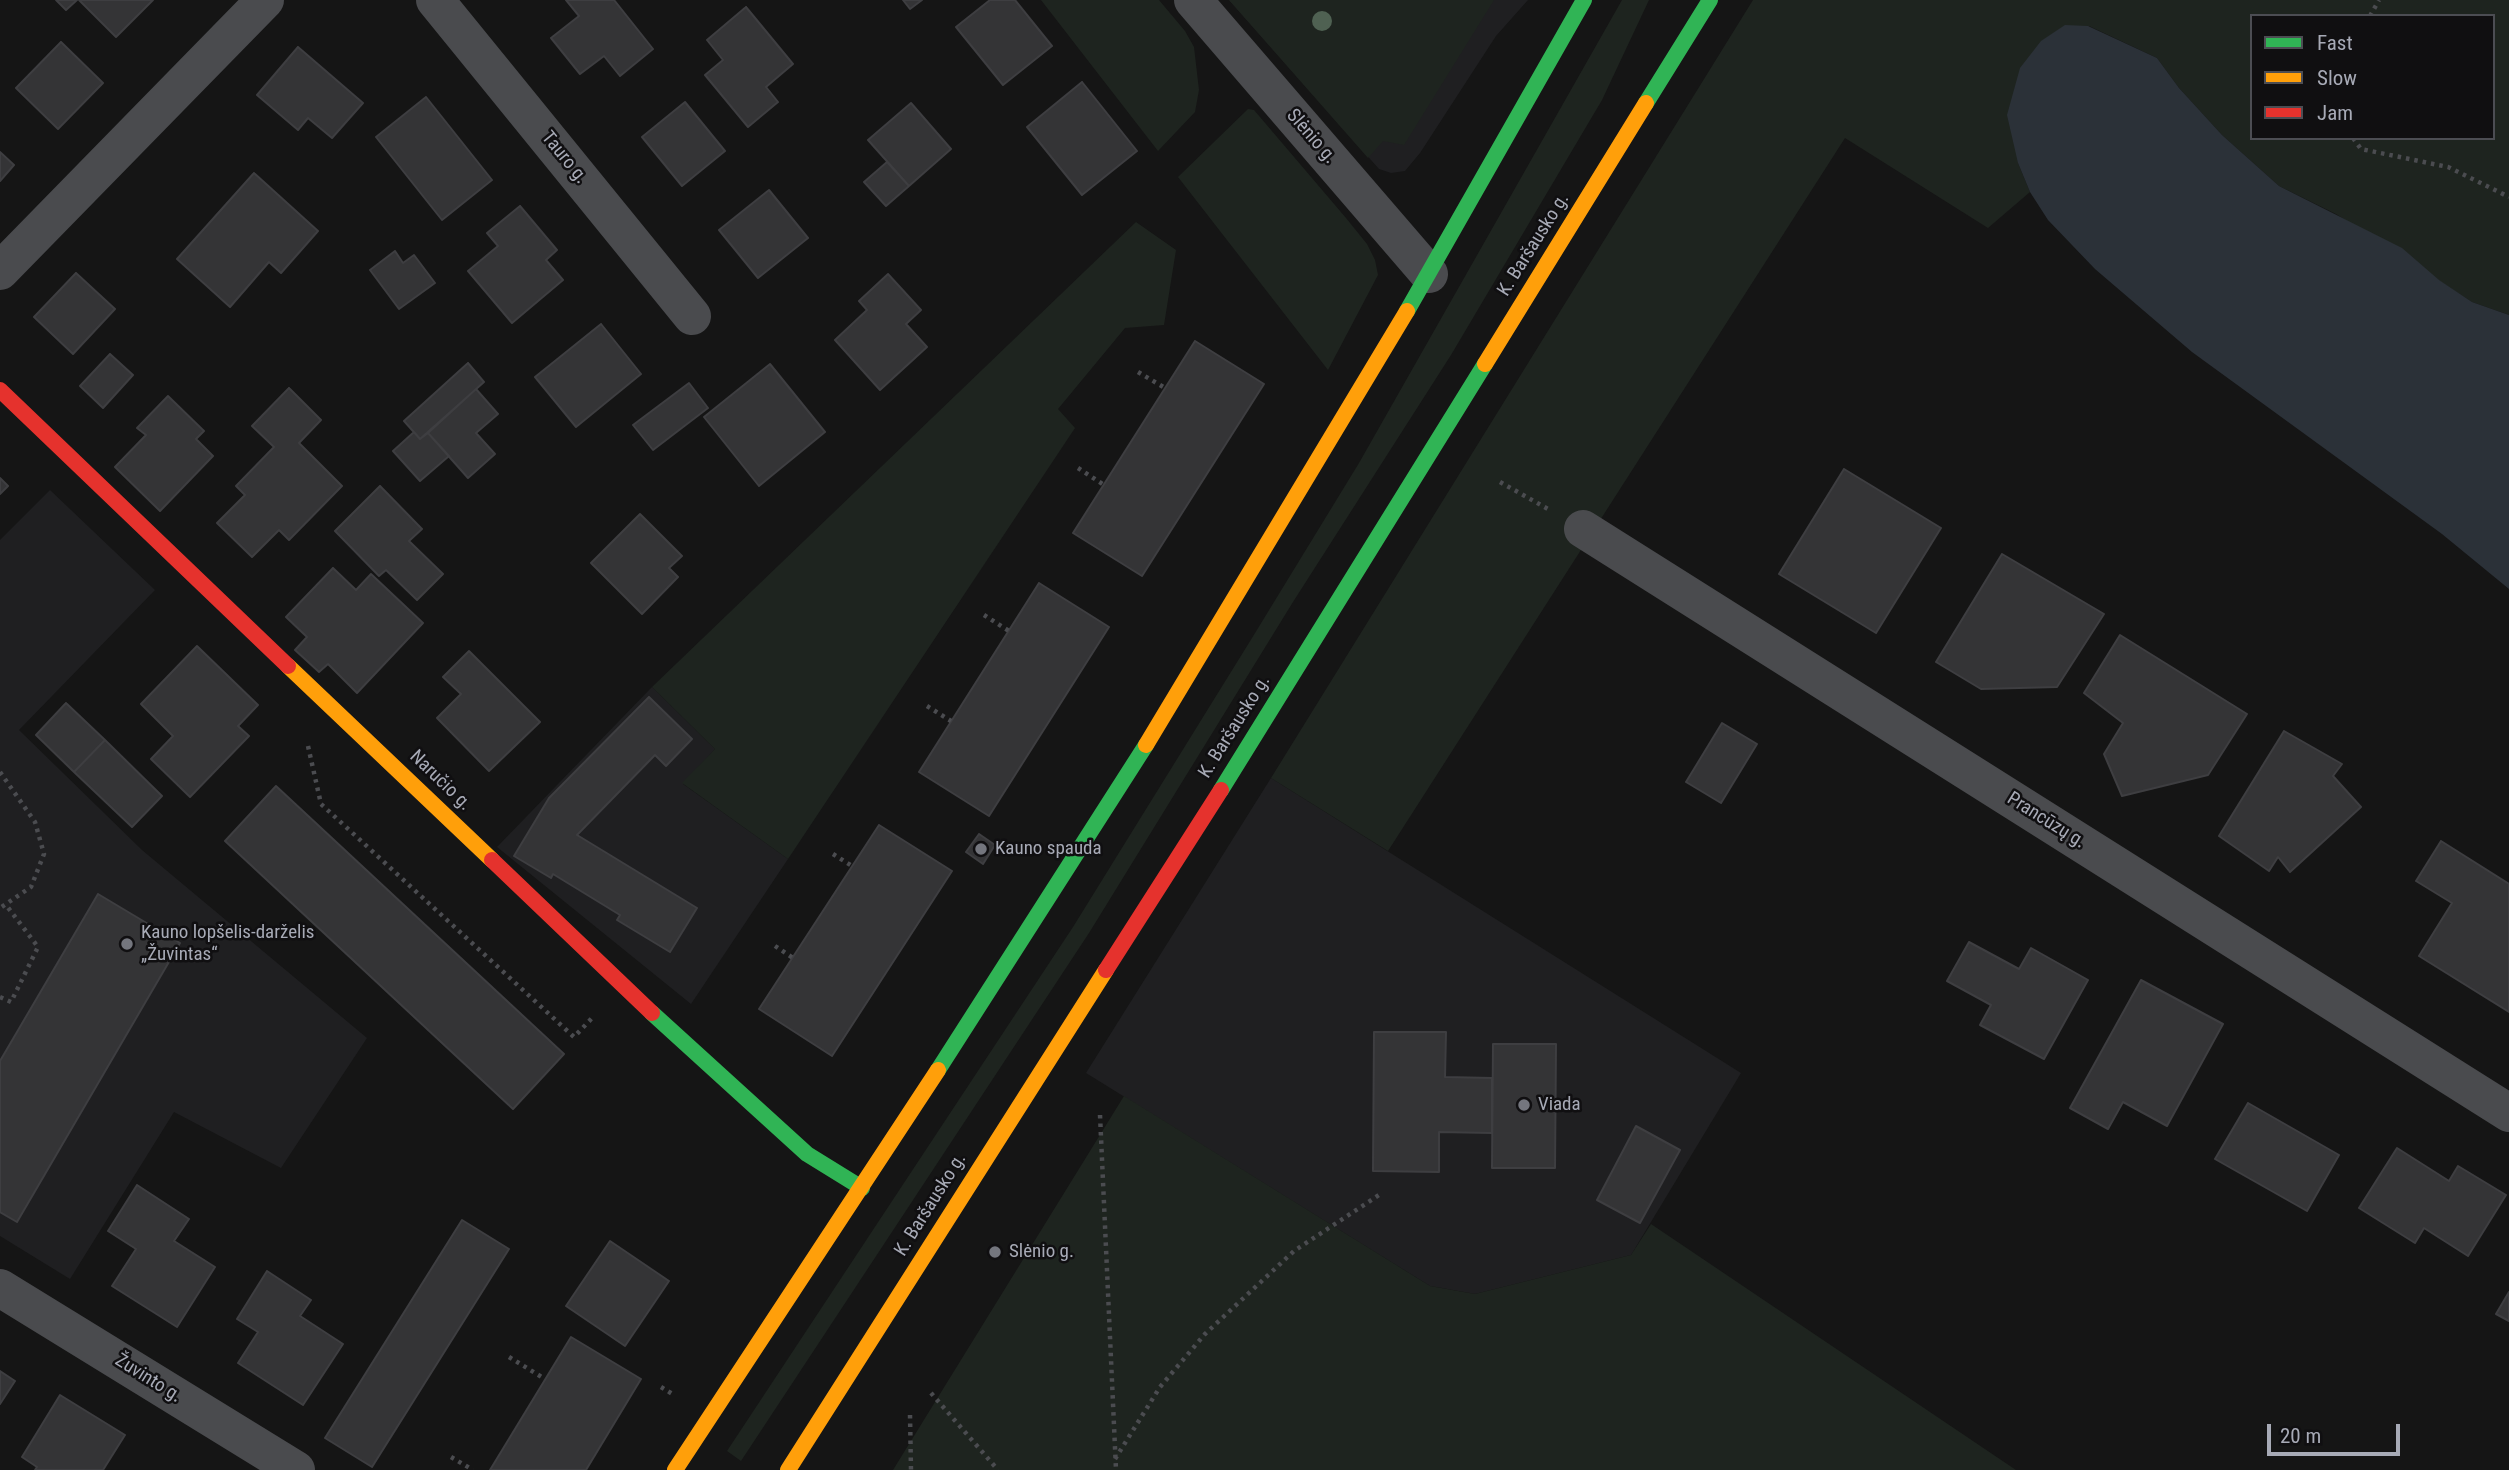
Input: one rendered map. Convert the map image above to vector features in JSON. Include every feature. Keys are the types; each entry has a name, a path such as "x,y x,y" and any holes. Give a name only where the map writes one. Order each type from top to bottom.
{"main road":[{"path":"675,1470 862,1188 1156,730 1430,274 1584,0"},
{"name":"K. Baršausko g.","path":"788,1470 1218,794 1710,0"},
{"name":"Naručio g.","path":"0,390 622,985 704,1056 807,1154 862,1188"}],"street":[{"path":"0,271 265,0"},
{"name":"Tauro g.","path":"435,0 692,316"},
{"name":"Slėnio g.","path":"1194,0 1430,274"},
{"name":"Prancūzų g.","path":"1583,529 2509,1113"},
{"name":"Žuvinto g.","path":"0,1288 296,1470"}],"path":[{"path":"2354,140 2361,149 2448,167 2509,197"},
{"path":"1138,372 1165,388"},
{"path":"1078,468 1104,485"},
{"path":"1500,482 1583,529"},
{"path":"984,615 1009,631"},
{"path":"927,706 951,721"},
{"path":"307,741 321,804 574,1037 622,985"},
{"path":"0,772 35,822 44,854 31,887 3,907 38,947 12,1002 0,997"},
{"path":"833,854 852,866"},
{"path":"775,946 793,958"},
{"path":"1100,1115 1116,1470"},
{"path":"1115,1459 1160,1388 1205,1334 1294,1251 1378,1195"},
{"path":"509,1357 545,1379"},
{"path":"931,1394 998,1470"},
{"path":"910,1415 911,1470"},
{"path":"451,1457 473,1470"}],"shaded area":[{"path":"1041,0 1159,0 1185,31 1194,47 1199,90 1195,112 1158,151"},
{"path":"1229,0 1528,0 1496,36 1420,153 1405,171 1391,173 1379,169"},
{"path":"1229,0 1494,0 1404,145 1383,141 1368,158"},
{"path":"1622,0 1649,0 1602,100 1451,355 1293,602 1089,933 741,1461 727,1451 1073,927 1252,638 1359,463"},
{"path":"1753,0 2509,0 2509,315 2472,302 2336,214 2279,186 2222,135 2179,88 2157,58 2089,26 2018,163 2030,192 1988,228 1845,138 1388,851 1271,778"},
{"path":"2065,25 2088,26 2157,58 2179,88 2222,135 2279,186 2402,248 2439,280 2472,302 2509,315 2509,589 2442,534 2192,352 2095,269 2048,220 2030,192 2018,163 2007,115 2020,68 2041,41"},
{"path":"1248,109 1254,110 1346,218 1367,244 1375,260 1378,275 1328,370 1178,177"},
{"path":"1136,222 1176,250 1164,325 1125,328 1058,409 1075,428 788,859 682,783 715,749 652,687"},
{"name":"Kauno lopšelis-darželis „Žuvintas“","path":"50,490 155,590 19,730 142,850 367,1038 281,1168 174,1112 70,1279 0,1236 0,540"},
{"path":"652,687 715,749 683,784 788,859 691,1004 497,847"},
{"path":"1271,778 1741,1073 1631,1255 1475,1294 1430,1286 1086,1073"},
{"path":"1124,1096 1430,1286 1475,1294 1631,1255 1651,1224 2016,1470 893,1470"}],"building":[{"path":"56,0 77,0 66,10"},
{"path":"79,0 153,0 116,37"},
{"path":"566,0 614,0 653,49 620,76 604,56 580,74 551,38 579,16"},
{"path":"903,0 922,0 910,9"},
{"path":"990,0 1015,0 1052,46 1003,85 956,27"},
{"path":"746,7 793,64 766,87 778,102 748,127 705,75 723,60 707,40"},
{"path":"61,42 103,83 58,129 16,88"},
{"path":"298,47 363,103 332,138 308,118 298,130 257,95"},
{"path":"1082,82 1137,151 1082,195 1027,127"},
{"path":"426,97 492,180 442,220 376,137"},
{"path":"685,102 725,151 682,186 642,137"},
{"path":"911,103 951,149 909,186 868,140"},
{"path":"0,152 14,165 0,181"},
{"path":"887,162 909,186 886,206 864,182"},
{"path":"254,173 318,231 281,273 269,262 230,307 177,259"},
{"path":"769,190 808,238 758,278 719,230"},
{"path":"520,206 557,250 546,260 563,280 512,323 468,271 498,246 487,233"},
{"path":"395,251 403,263 414,255 435,283 399,309 370,270"},
{"path":"76,273 115,309 73,354 34,317"},
{"path":"888,274 921,310 906,324 927,347 880,390 835,340 867,310 859,301"},
{"path":"601,324 641,374 576,427 535,377"},
{"path":"1195,341 1264,384 1142,576 1073,533"},
{"path":"110,354 133,375 103,408 80,386"},
{"path":"468,363 484,382 420,439 404,421"},
{"path":"770,364 825,432 759,486 704,417"},
{"path":"689,383 708,408 653,450 633,425"},
{"path":"289,388 321,420 299,443 342,486 289,540 279,530 252,557 217,523 245,495 236,486 274,447 252,426"},
{"path":"476,389 498,414 476,433 495,454 468,478 428,433"},
{"path":"168,396 204,431 196,439 213,456 160,511 115,467 146,435 137,428"},
{"path":"414,432 420,439 428,433 449,456 420,481 393,451"},
{"path":"1844,469 1941,528 1876,633 1779,574"},
{"path":"0,478 8,486 0,494"},
{"path":"380,486 422,529 409,541 443,574 417,600 386,570 379,576 335,531"},
{"path":"640,514 682,556 669,568 678,577 642,614 591,563"},
{"path":"2002,554 2104,614 2057,687 1981,689 1936,662"},
{"path":"333,568 356,590 371,574 423,623 357,693 328,664 319,672 295,650 307,637 286,617"},
{"path":"1039,583 1109,627 989,816 919,772"},
{"path":"2120,635 2247,714 2208,775 2122,796 2104,754 2123,723 2084,693"},
{"path":"197,646 258,705 238,726 249,736 190,797 151,759 173,736 141,704"},
{"path":"469,651 540,722 489,771 437,718 461,694 443,677"},
{"path":"649,697 692,739 666,766 655,755 577,835 697,908 670,952 617,920 620,915 553,874 551,878 514,856 549,798"},
{"path":"66,703 105,740 74,772 36,735"},
{"path":"1722,723 1757,744 1721,803 1686,782"},
{"path":"2284,731 2342,764 2333,776 2361,807 2290,872 2278,857 2269,871 2219,836"},
{"path":"105,740 162,796 132,827 74,772"},
{"path":"276,786 564,1054 513,1109 225,841"},
{"path":"879,825 952,871 832,1056 759,1009"},
{"name":"Kauno spauda","path":"979,834 995,845 983,864 966,852"},
{"path":"2441,841 2509,884 2509,1012 2419,956 2452,903 2416,881"},
{"path":"98,894 180,943 17,1222 0,1212 0,1061"},
{"path":"1969,942 2019,969 2031,948 2088,980 2044,1059 1980,1025 1991,1005 1947,981"},
{"path":"2141,980 2223,1024 2167,1126 2123,1102 2108,1129 2070,1108"},
{"path":"1374,1032 1446,1032 1445,1077 1492,1078 1492,1133 1439,1132 1439,1172 1373,1171"},
{"name":"Viada","path":"1493,1044 1556,1044 1555,1168 1492,1168"},
{"path":"2248,1103 2339,1155 2307,1211 2215,1159"},
{"path":"1636,1126 1680,1150 1640,1223 1597,1200"},
{"path":"2397,1148 2449,1181 2458,1166 2506,1195 2468,1256 2424,1228 2415,1243 2359,1208"},
{"path":"137,1185 189,1219 174,1241 215,1267 177,1327 112,1286 136,1249 108,1231"},
{"path":"462,1220 509,1249 372,1467 325,1438"},
{"path":"610,1241 669,1281 625,1346 566,1306"},
{"path":"267,1271 311,1300 300,1316 343,1344 303,1405 238,1363 258,1332 237,1319"},
{"path":"2509,1292 2509,1321 2496,1314"},
{"path":"571,1337 641,1379 586,1470 490,1470"},
{"path":"0,1371 15,1381 0,1404"},
{"path":"60,1395 125,1435 103,1470 35,1470 37,1467 22,1457"}],"traffic: fast":[{"path":"1407,311 1584,0"},
{"path":"1646,103 1710,0"},
{"path":"1221,790 1485,364"},
{"path":"938,1070 1146,745"},
{"path":"652,1013 807,1154 862,1188"}],"traffic: slow":[{"path":"1485,364 1646,103"},
{"path":"1146,745 1407,311"},
{"path":"288,666 492,860"},
{"path":"788,1470 1106,970"},
{"path":"675,1470 938,1070"}],"traffic: jam":[{"path":"0,390 288,666"},
{"path":"1106,970 1221,790"},
{"path":"492,860 652,1013"}],"place":[{"name":"Kauno spauda","path":"981,849"},
{"name":"Kauno lopšelis-darželis „Žuvintas“","path":"127,944"},
{"name":"Viada","path":"1524,1105"},
{"name":"Slėnio g.","path":"995,1252"}]}
